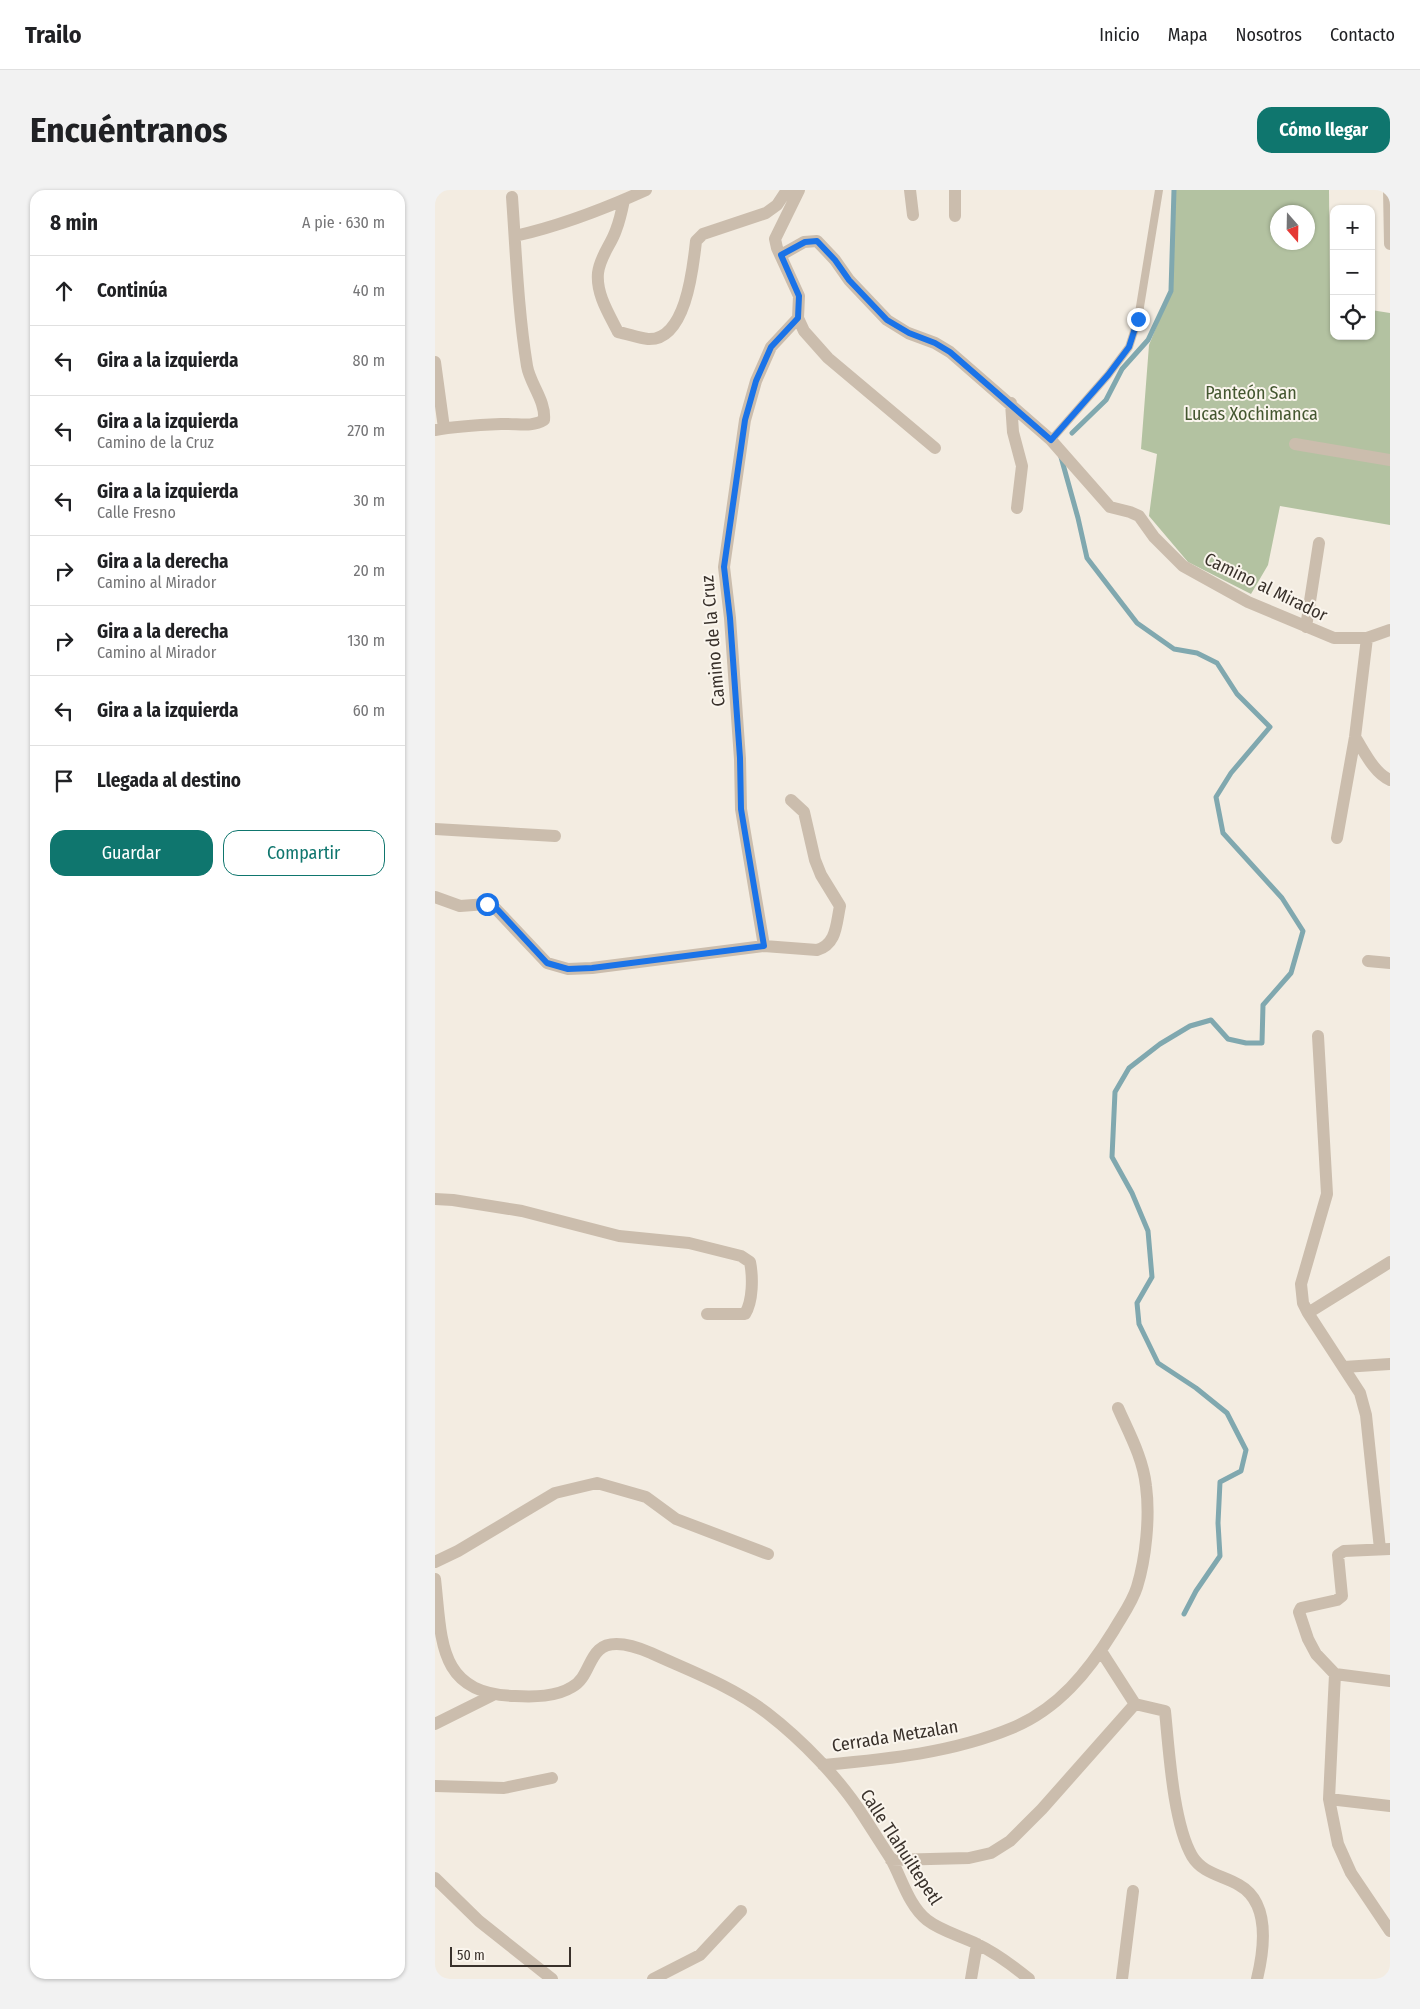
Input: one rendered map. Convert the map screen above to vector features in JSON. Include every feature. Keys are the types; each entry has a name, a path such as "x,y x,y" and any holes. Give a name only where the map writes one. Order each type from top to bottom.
{"street":[{"path":"515,236 542,230 646,190"},
{"path":"624,200 616,231 604,252 598,274 600,291 618,332 649,339 662,336 675,325 685,305 696,241 703,234 766,213 777,205 787,190"},
{"path":"799,190 775,238 799,296 798,318 804,331 828,358 935,448"},
{"path":"910,190 913,215"},
{"path":"955,190 955,216"},
{"path":"1389,190 1390,244"},
{"path":"435,362 439,429 504,423 530,425 538,424 544,420 543,407 527,368 512,197"},
{"name":"Camino al Mirador","path":"781,255 805,242 817,241 835,260 849,280 887,320 909,333 935,343 950,352 1051,440 1110,507 1139,516 1154,537 1183,566 1248,602 1334,638 1367,638 1390,630"},
{"name":"Camino de la Cruz","path":"764,946 741,809 730,618 724,567 745,420 756,381 771,347 798,318"},
{"path":"1011,404 1013,432 1022,466 1017,508"},
{"path":"1295,444 1390,460"},
{"path":"1305,627 1319,543"},
{"path":"1337,838 1355,737 1367,638"},
{"path":"1355,737 1374,766 1385,778 1390,780"},
{"path":"435,897 460,906 487,904 497,909 547,963 568,969 592,968 764,946 817,950 826,948 832,942 840,906 821,876 815,860 804,812 791,800"},
{"path":"435,829 555,836"},
{"path":"1368,961 1390,963"},
{"path":"1318,1036 1327,1194 1301,1284 1303,1304 1360,1393 1366,1416 1385,1549 1344,1551 1339,1556 1342,1596 1337,1600 1301,1608 1299,1612 1308,1639 1316,1654 1335,1674 1390,1681"},
{"path":"435,1199 521,1211 619,1236 689,1243 741,1256 750,1262 752,1273 749,1308 745,1314 707,1314"},
{"path":"1308,1313 1390,1262"},
{"path":"1344,1367 1390,1364"},
{"name":"Cerrada Metzalan","path":"823,1765 883,1760 931,1752 982,1739 1013,1728 1041,1714 1061,1698 1101,1651 1127,1608 1136,1589 1141,1572 1146,1529 1146,1484 1141,1462 1118,1408"},
{"path":"435,1562 458,1552 555,1493 597,1483 646,1497 675,1519 768,1554"},
{"name":"Calle Tlahuiltepetl","path":"435,1579 441,1636 448,1660 465,1683 479,1692 534,1697 558,1693 573,1687 585,1675 599,1650 614,1643 634,1648 702,1676 766,1712 823,1765 859,1810 891,1860 914,1904 927,1920 1007,1961 1029,1979"},
{"path":"1101,1651 1135,1704 1165,1711 1172,1773 1181,1826 1191,1855 1202,1869 1241,1886 1261,1913 1263,1934 1262,1956 1257,1979"},
{"path":"1335,1674 1329,1799 1338,1844 1351,1873 1390,1931"},
{"path":"435,1724 493,1694"},
{"path":"891,1860 969,1858 991,1853 1010,1841 1042,1809 1135,1704"},
{"path":"435,1786 504,1788 551,1778"},
{"path":"1329,1799 1390,1806"},
{"path":"435,1878 479,1921 552,1979"},
{"path":"1121,1979 1133,1891"},
{"path":"653,1979 699,1955 741,1911"},
{"path":"971,1979 977,1944"}],"lane":[{"path":"1051,440 1108,375 1129,347 1138,319 1159,190"}],"green space":[{"name":"Panteón San Lucas Xochimanca","path":"1173,190 1329,190 1330,340 1375,340 1375,311 1390,313 1390,525 1280,506 1268,565 1251,594 1188,562 1149,516 1157,454 1141,449 1149,345 1171,291"}],"waterway":[{"path":"1072,433 1106,400 1122,369 1148,340 1171,291 1174,190"},
{"path":"1061,457 1087,558 1137,623 1174,649 1197,653 1217,663 1237,694 1270,727 1231,773 1216,797 1223,833 1282,898 1303,931 1291,973 1263,1005 1262,1043 1246,1043 1228,1039 1211,1020 1190,1026 1160,1044 1129,1068 1115,1092 1112,1157 1132,1193 1148,1231 1152,1277 1137,1303 1139,1324 1158,1363 1196,1388 1227,1413 1246,1450 1241,1471 1220,1482 1218,1523 1220,1556 1196,1591 1184,1614"}],"route":[{"path":"487,904 497,909 547,963 568,969 592,968 764,946 741,809 740,758 730,618 724,567 745,420 756,381 771,347 798,318 799,296 781,255 805,242 817,241 835,260 849,280 887,320 909,333 935,343 950,352 1051,440 1108,375 1129,347 1138,319"}]}
